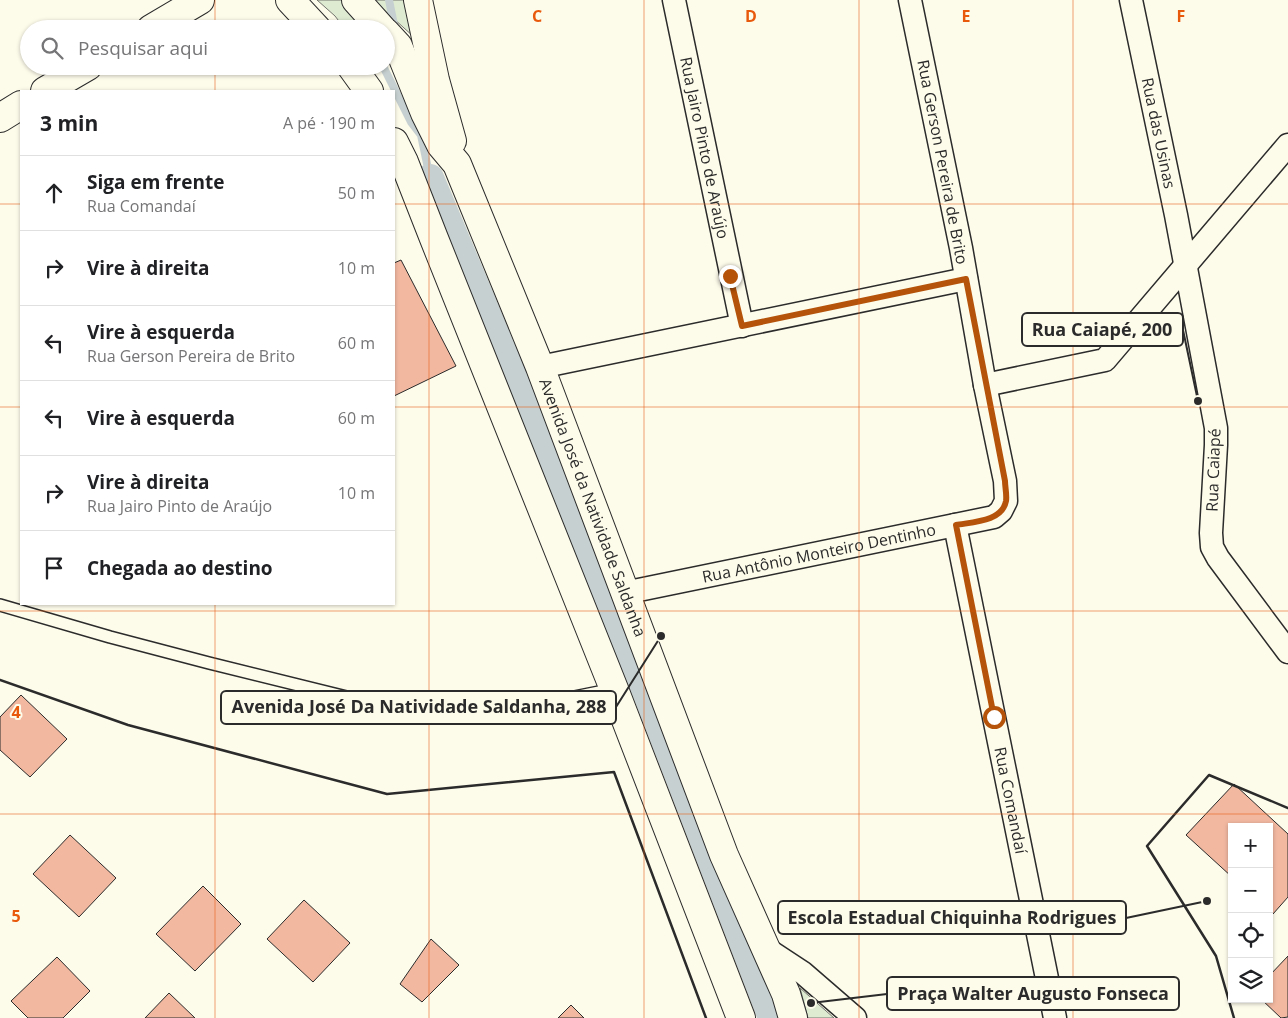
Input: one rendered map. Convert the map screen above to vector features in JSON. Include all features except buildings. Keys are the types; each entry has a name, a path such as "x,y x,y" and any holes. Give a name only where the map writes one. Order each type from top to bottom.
{"street":[{"path":"290,0 309,20"},
{"path":"356,0 374,20"},
{"path":"418,0 435,80 449,127 457,164"},
{"name":"Rua Jairo Pinto de Araújo","path":"674,0 742,326"},
{"name":"Rua Gerson Pereira de Brito","path":"910,0 961,248 985,386 1005,481 1006,501"},
{"name":"Rua das Usinas","path":"1131,0 1185,266"},
{"path":"163,20 186,2"},
{"name":"Avenida José da Natividade Saldanha","path":"395,43 441,145 457,164 540,367 724,855 786,994 793,1018"},
{"path":"47,90 73,75"},
{"path":"357,75 368,90"},
{"path":"0,118 20,106"},
{"path":"395,144 430,226 614,689 741,1018"},
{"path":"985,386 1105,360 1288,145"},
{"name":"Rua Caiapé","path":"1185,266 1216,428 1211,511 1212,547 1218,558 1288,652"},
{"path":"540,367 966,279"},
{"name":"Rua Antônio Monteiro Dentinho","path":"624,593 994,517 1001,511 1006,501"},
{"name":"Rua Comandaí","path":"956,525 1055,1018"},
{"path":"765,948 803,973 855,1018"}],"lane":[{"path":"0,605 110,637 371,703 464,710 564,699 614,689"}],"green space":[{"path":"317,0 405,0 414,37 383,9 385,20 338,20"},
{"path":"800,988 834,1018 808,1018"}],"waterway":[{"path":"389,0 393,20"},
{"path":"388,75 395,90"},
{"path":"395,90 411,122 421,135 430,178"},
{"path":"430,178 648,697 772,1018"}],"wall":[{"path":"0,680 128,725 387,794 614,772 706,1018"},
{"path":"1234,1018 1216,956 1147,846 1209,775 1288,808"}],"place":[{"name":"Rua Caiapé, 200","path":"1198,401"},
{"name":"Avenida José Da Natividade Saldanha, 288","path":"661,636"},
{"name":"Escola Estadual Chiquinha Rodrigues","path":"1207,901"},
{"name":"Praça Walter Augusto Fonseca","path":"811,1003"}],"route":[{"path":"730,276 742,326 966,279 985,386 1005,481 1006,501 1001,511 994,517 956,525 994,717"}]}
